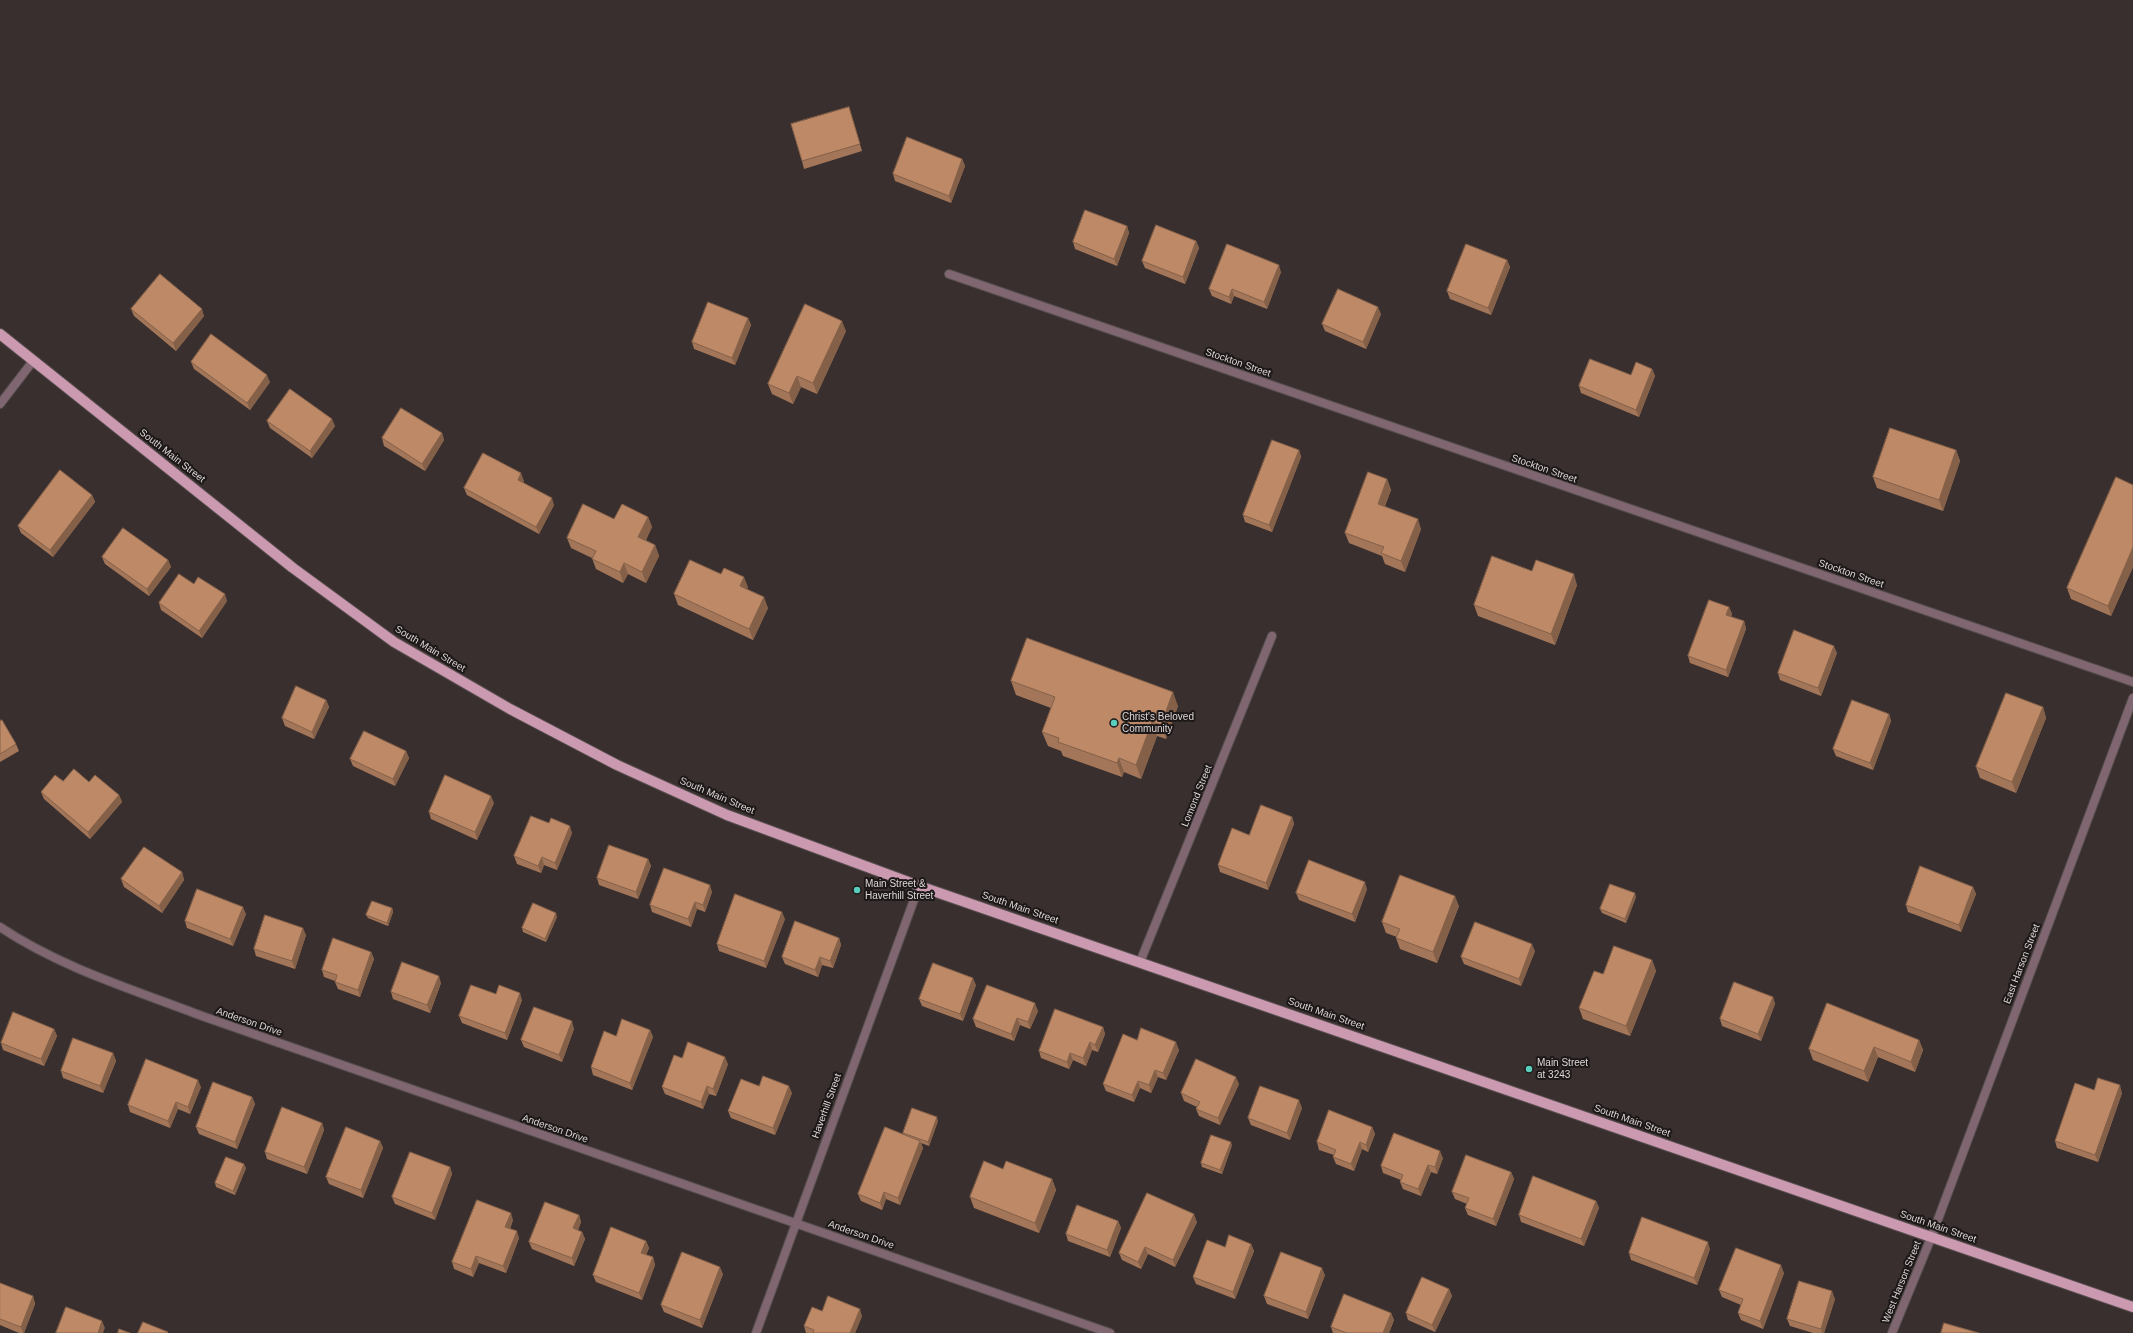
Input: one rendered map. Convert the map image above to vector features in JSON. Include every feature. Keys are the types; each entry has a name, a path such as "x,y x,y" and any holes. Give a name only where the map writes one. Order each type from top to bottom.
{"main road":[{"name":"South Main Street","path":"0,334 293,568 394,642 510,709 617,766 727,815 919,886 2133,1307"}],"street":[{"name":"Stockton Street","path":"949,274 2133,682"},
{"path":"0,404 33,361"},
{"name":"Lomond Street","path":"1140,962 1272,636"},
{"name":"East Harson Street","path":"1931,1238 2133,698"},
{"name":"Haverhill Street","path":"756,1333 795,1222 919,886"},
{"name":"Anderson Drive","path":"0,927 14,937 79,968 202,1016 1110,1333"},
{"name":"West Harson Street","path":"1892,1333 1931,1238"}],"building":[{"path":"849,107 860,144 802,161 791,124"},
{"path":"907,137 962,159 949,196 893,174"},
{"path":"1085,210 1127,226 1114,259 1073,242"},
{"path":"1156,225 1196,241 1183,277 1142,261"},
{"path":"1227,244 1279,265 1264,302 1232,289 1229,297 1209,289"},
{"path":"1466,244 1507,260 1488,308 1447,291"},
{"path":"160,274 202,309 173,343 131,309"},
{"path":"1338,289 1378,307 1363,342 1322,324"},
{"path":"708,302 748,318 732,358 692,342"},
{"path":"805,304 842,321 813,383 797,376 789,393 768,384"},
{"path":"211,334 267,375 247,403 191,362"},
{"path":"1590,359 1631,375 1636,362 1652,369 1636,410 1579,386"},
{"path":"290,389 332,419 310,451 267,421"},
{"path":"401,408 442,433 422,464 382,438"},
{"path":"1890,428 1956,450 1939,500 1873,477"},
{"path":"1272,440 1299,450 1269,525 1243,515"},
{"path":"483,453 521,473 518,480 552,498 536,527 464,488"},
{"path":"60,470 92,495 50,550 18,526"},
{"path":"1368,472 1387,479 1378,504 1418,519 1401,561 1381,553 1384,547 1345,533"},
{"path":"2116,477 2133,485 2133,547 2108,606 2067,588"},
{"path":"583,504 614,519 622,504 648,517 638,537 655,545 642,572 624,563 620,572 592,559 596,551 567,538"},
{"path":"123,528 168,560 147,589 102,557"},
{"path":"1492,556 1532,571 1536,560 1574,574 1551,634 1474,605"},
{"path":"690,560 721,574 724,568 744,577 740,586 764,597 749,629 674,594"},
{"path":"179,574 194,584 198,577 225,594 199,631 159,603"},
{"path":"1709,600 1729,607 1726,615 1744,621 1726,670 1688,656"},
{"path":"1794,630 1834,646 1818,688 1778,673"},
{"name":"Christ's Beloved Community","path":"1027,638 1173,692 1161,725 1152,722 1136,765 1119,758 1117,763 1058,742 1059,738 1042,732 1055,697 1011,681"},
{"path":"296,686 326,700 312,732 282,718"},
{"path":"2006,693 2043,707 2012,782 1976,767"},
{"path":"1852,700 1889,714 1870,763 1833,749"},
{"path":"2,720 16,744 0,754 0,721"},
{"path":"364,731 406,751 393,779 350,759"},
{"path":"74,769 89,782 95,775 119,795 88,832 41,792 55,775 63,781"},
{"path":"445,775 491,796 475,832 429,812"},
{"path":"1261,805 1292,817 1266,883 1218,865 1232,828 1249,835"},
{"path":"531,816 549,823 551,818 570,826 555,863 542,857 538,866 514,856"},
{"path":"609,845 648,859 636,892 597,878"},
{"path":"144,847 182,872 159,906 121,879"},
{"path":"1309,860 1365,882 1352,914 1296,893"},
{"path":"1920,866 1973,887 1959,925 1906,905"},
{"path":"664,868 710,885 703,905 695,902 688,919 650,905"},
{"path":"1400,875 1455,896 1433,952 1396,938 1400,929 1382,922"},
{"path":"1610,884 1635,893 1625,919 1600,909"},
{"path":"197,889 243,907 230,939 185,921"},
{"path":"735,894 782,912 764,961 717,944"},
{"path":"372,901 392,908 387,923 366,915"},
{"path":"533,903 556,913 545,939 522,928"},
{"path":"265,915 303,928 292,961 254,949"},
{"path":"795,921 839,938 830,961 820,957 815,970 782,957"},
{"path":"1475,922 1532,944 1519,979 1461,957"},
{"path":"333,938 371,952 358,990 335,982 337,975 322,970"},
{"path":"1614,946 1652,960 1626,1026 1579,1008 1594,971 1603,974"},
{"path":"402,962 439,976 427,1005 391,992"},
{"path":"933,963 973,978 960,1014 919,999"},
{"path":"1734,982 1773,997 1758,1034 1720,1019"},
{"path":"471,985 496,994 499,985 520,993 505,1033 459,1016"},
{"path":"987,985 1035,1003 1028,1022 1017,1018 1011,1034 973,1019"},
{"path":"1827,1003 1919,1040 1911,1062 1874,1047 1864,1071 1809,1049"},
{"path":"534,1007 572,1021 559,1055 521,1040"},
{"path":"1055,1009 1103,1027 1095,1045 1090,1042 1083,1058 1070,1053 1067,1062 1039,1051"},
{"path":"13,1012 54,1029 41,1059 1,1043"},
{"path":"622,1019 650,1030 630,1083 591,1067 604,1031 616,1036"},
{"path":"1141,1028 1176,1042 1163,1073 1155,1070 1149,1085 1138,1081 1132,1095 1103,1084 1123,1034 1137,1040"},
{"path":"73,1038 113,1053 100,1086 61,1071"},
{"path":"688,1042 725,1057 713,1089 707,1086 701,1102 662,1087 674,1055 682,1058"},
{"path":"146,1059 198,1080 188,1107 176,1102 168,1121 128,1105"},
{"path":"1196,1059 1236,1077 1218,1118 1196,1109 1200,1102 1181,1093"},
{"path":"763,1076 789,1086 773,1128 728,1111 741,1079 759,1086"},
{"path":"2098,1078 2120,1085 2095,1155 2055,1141 2075,1083 2094,1090"},
{"path":"213,1082 252,1097 235,1142 196,1127"},
{"path":"1260,1086 1299,1100 1287,1133 1248,1118"},
{"path":"282,1107 322,1123 304,1167 265,1152"},
{"path":"912,1108 937,1117 928,1142 903,1133"},
{"path":"1329,1110 1372,1127 1366,1145 1360,1142 1351,1164 1333,1157 1336,1150 1317,1142"},
{"path":"346,1127 380,1141 361,1190 326,1177"},
{"path":"885,1127 920,1141 898,1198 884,1192 880,1203 858,1194"},
{"path":"1394,1133 1440,1151 1435,1167 1428,1165 1418,1189 1400,1182 1403,1175 1381,1166"},
{"path":"1211,1135 1231,1142 1220,1170 1201,1163"},
{"path":"410,1152 450,1167 432,1213 392,1197"},
{"path":"1466,1155 1511,1172 1493,1219 1465,1208 1469,1198 1452,1192"},
{"path":"226,1157 244,1164 233,1191 215,1183"},
{"path":"984,1161 1003,1169 1006,1161 1052,1179 1035,1223 970,1197"},
{"path":"1533,1176 1596,1201 1581,1239 1519,1215"},
{"path":"1147,1193 1194,1214 1173,1260 1145,1247 1138,1262 1119,1253"},
{"path":"477,1200 511,1213 505,1227 517,1231 503,1266 476,1256 471,1269 452,1262"},
{"path":"545,1202 579,1215 573,1228 582,1232 572,1258 529,1242"},
{"path":"1077,1205 1118,1221 1107,1250 1066,1234"},
{"path":"1642,1217 1708,1242 1694,1278 1629,1253"},
{"path":"611,1227 646,1241 641,1253 653,1257 639,1293 593,1275"},
{"path":"1229,1235 1251,1244 1233,1292 1193,1277 1207,1240 1225,1247"},
{"path":"1736,1248 1781,1265 1760,1321 1738,1313 1743,1299 1719,1290"},
{"path":"682,1252 720,1267 700,1320 661,1305"},
{"path":"1281,1252 1322,1268 1306,1312 1264,1296"},
{"path":"1422,1277 1449,1289 1432,1325 1406,1313"},
{"path":"1799,1281 1832,1291 1821,1329 1787,1319"},
{"path":"0,1283 33,1296 21,1327 0,1319"},
{"path":"1344,1294 1391,1313 1383,1333 1347,1333 1331,1327"},
{"path":"828,1296 860,1309 850,1333 813,1333 814,1330 804,1326 812,1307 822,1311"},
{"path":"66,1307 102,1321 98,1333 56,1333"},
{"path":"143,1322 168,1332 138,1333"},
{"path":"1944,1323 1979,1333 1941,1333"},
{"path":"119,1329 130,1333 118,1333"}],"place":[{"name":"Christ's Beloved Community","path":"1114,723"},
{"name":"Main Street & Haverhill Street","path":"857,890"},
{"name":"Main Street at 3243","path":"1529,1069"}]}
